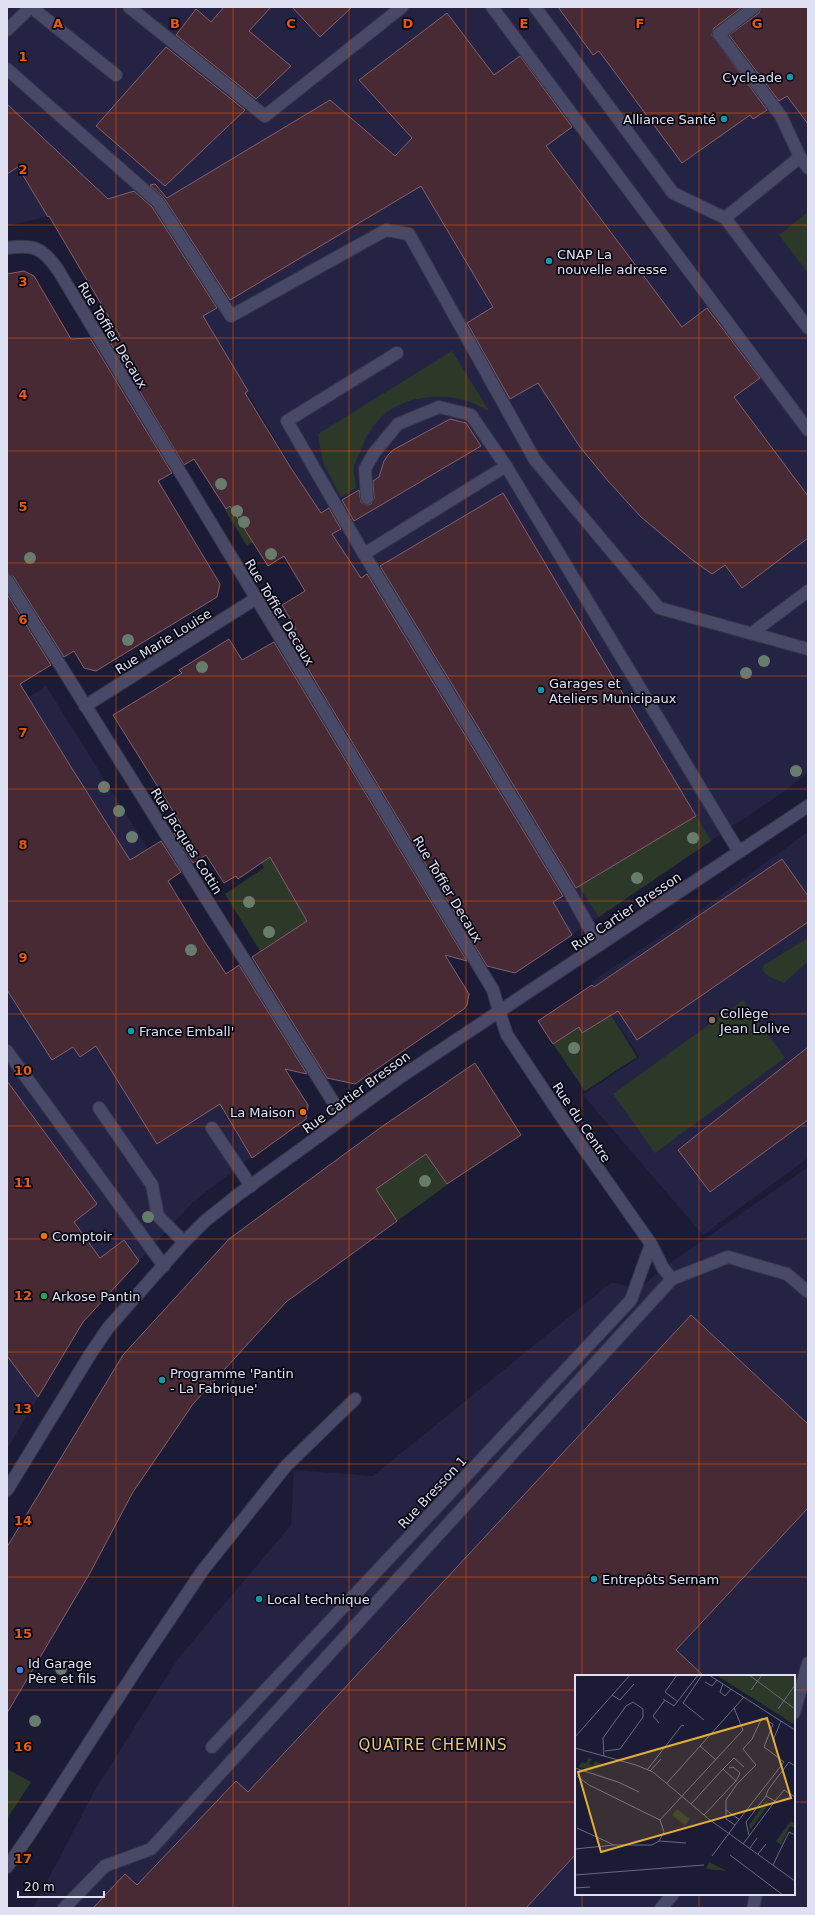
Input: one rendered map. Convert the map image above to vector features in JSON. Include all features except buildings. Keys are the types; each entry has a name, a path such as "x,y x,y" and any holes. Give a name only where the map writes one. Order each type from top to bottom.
{"street":[{"path":"7,30 31,7 116,75"},
{"path":"129,7 265,116 402,7"},
{"path":"492,7 808,430"},
{"path":"535,7 673,193 725,218 808,328"},
{"path":"754,7 719,34 781,116 800,157 808,168"},
{"path":"7,69 158,202 231,316 386,230 409,234 535,460 659,608 808,649"},
{"path":"725,218 800,157"},
{"name":"Rue Toffier Decaux","path":"7,248 21,246 37,248 45,253 58,270 255,599 493,990 499,1011"},
{"path":"397,353 287,421 364,554 570,893 599,945"},
{"path":"367,498 365,469 374,453 398,424 439,407 471,415 506,466 740,852"},
{"path":"364,554 506,466"},
{"name":"Rue Jacques Cottin","path":"7,580 328,1093 344,1116"},
{"path":"752,634 808,591"},
{"name":"Rue Marie Louise","path":"85,706 255,599"},
{"name":"Rue Cartier Bresson","path":"7,1490 90,1352 108,1328 184,1242 205,1221 344,1116 499,1011 808,806"},
{"name":"Rue du Centre","path":"499,1011 510,1039 561,1116 651,1244 663,1268 672,1279"},
{"path":"7,1051 164,1266"},
{"path":"99,1108 152,1185 158,1216 184,1242"},
{"path":"212,1128 250,1186"},
{"name":"Rue Bresson 1","path":"212,1747 632,1300 651,1244"},
{"path":"64,1908 105,1866 151,1849 672,1279 728,1257 787,1274 808,1292"},
{"path":"7,1867 32,1832 145,1656 203,1570 286,1466 355,1399"},
{"path":"795,1710 808,1663"},
{"path":"661,1908 672,1895"},
{"path":"753,1908 756,1895"}],"shaded area":[{"path":"7,7 808,7 808,773 786,790 572,935 128,193 51,219 49,216 7,226"},
{"path":"46,686 156,862 93,900 251,1157 193,1202 83,1322 7,1449 7,711"},
{"name":"Collège Jean Lolive","path":"808,832 808,1158 703,1235 583,1095 639,1057 591,982 703,908"},
{"path":"808,1167 808,1908 33,1908 95,1790 177,1660 291,1525 294,1470 373,1476 612,1282 639,1289 663,1268"}],"green space":[{"path":"808,212 808,273 779,235"},
{"path":"452,351 489,411 462,399 445,397 414,399 401,404 388,412 377,422 368,434 354,467 356,488 341,497 323,463 318,434"},
{"path":"244,498 258,522 245,530 253,542 247,546 225,510"},
{"path":"269,816 276,867 307,921 260,951 225,894 264,868 254,850"},
{"path":"696,816 711,841 599,917 579,887"},
{"path":"808,938 808,961 784,983 768,976 762,970 764,965"},
{"path":"743,1000 785,1058 655,1153 613,1094"},
{"path":"611,1015 637,1057 585,1091 553,1044 579,1027 582,1033"},
{"path":"418,1142 447,1185 397,1221 376,1189 403,1170"},
{"path":"7,1769 31,1782 7,1819"}],"place":[{"name":"Cycleade","path":"790,77"},
{"name":"Alliance Santé","path":"724,119"},
{"name":"CNAP La nouvelle adresse","path":"549,261"},
{"name":"Garages et Ateliers Municipaux","path":"541,690"},
{"name":"Collège Jean Lolive","path":"712,1020"},
{"name":"France Emball'","path":"131,1031"},
{"name":"La Maison","path":"303,1112"},
{"name":"Comptoir","path":"44,1236"},
{"name":"Arkose Pantin","path":"44,1296"},
{"name":"Programme 'Pantin - La Fabrique'","path":"162,1380"},
{"name":"Entrepôts Sernam","path":"594,1579"},
{"name":"Local technique","path":"259,1599"},
{"name":"Id Garage Père et fils","path":"20,1670"}],"district":[{"name":"QUATRE CHEMINS","path":"433,1745"}]}
